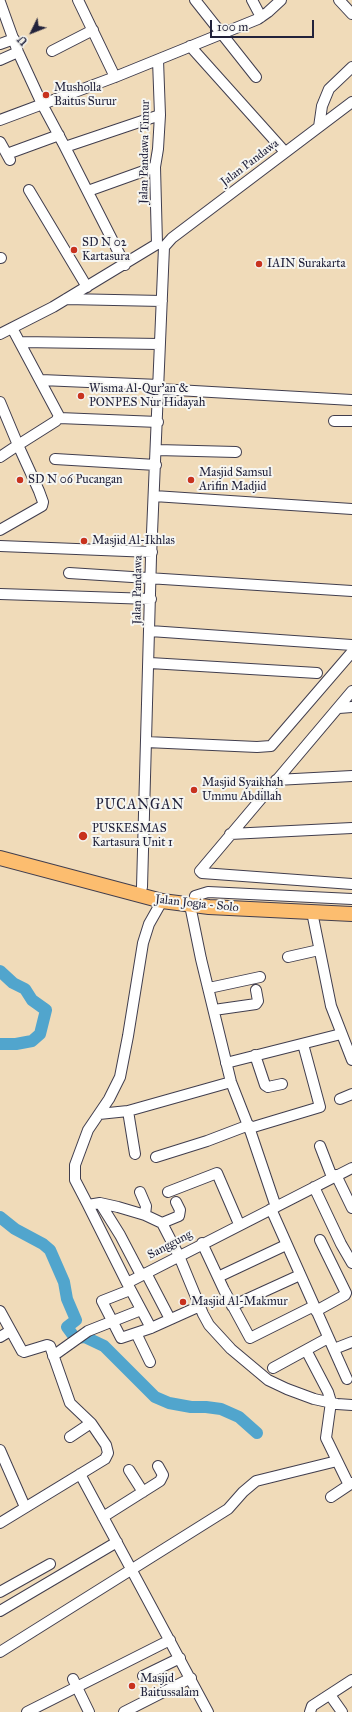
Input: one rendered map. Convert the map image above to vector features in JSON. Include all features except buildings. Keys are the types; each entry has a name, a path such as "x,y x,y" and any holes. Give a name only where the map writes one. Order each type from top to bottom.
{"highway":[{"name":"Jalan Jogja - Solo","path":"0,848 26,860 162,901 192,900 352,904"},
{"name":"Jalan Jogja - Solo","path":"0,858 26,860 170,893 192,900 312,912 352,914"}],"street":[{"path":"78,0 115,77"},
{"path":"195,0 256,77"},
{"path":"252,0 261,17"},
{"path":"0,120 115,77 261,17 281,0"},
{"path":"339,0 352,14"},
{"path":"0,2 18,52 42,104 125,265"},
{"path":"52,51 93,30"},
{"path":"0,44 14,39"},
{"path":"190,46 285,152"},
{"path":"0,60 18,52"},
{"name":"Jalan Pandawa Timur","path":"158,60 160,115 158,149 155,167 161,245"},
{"path":"319,127 322,106 329,89 352,68"},
{"name":"Jalan Pandawa","path":"142,887 150,663 152,552 162,300 161,245 352,102"},
{"path":"65,147 160,115"},
{"path":"0,142 8,157 59,135"},
{"path":"88,192 155,167"},
{"path":"29,190 87,287"},
{"path":"0,334 66,299 161,245"},
{"path":"66,299 162,300"},
{"path":"12,328 41,380 58,413 59,418"},
{"path":"20,342 160,344"},
{"path":"41,380 352,400"},
{"path":"0,402 39,491 43,505 0,530"},
{"path":"0,457 59,418 158,422"},
{"path":"334,421 352,421"},
{"path":"157,450 236,452"},
{"path":"55,459 156,464"},
{"path":"154,496 352,509"},
{"path":"0,546 152,552"},
{"path":"69,573 352,591"},
{"path":"0,594 151,599"},
{"path":"150,631 352,645"},
{"path":"146,742 257,747 271,746 352,652"},
{"path":"150,663 317,673"},
{"path":"352,691 200,871 202,873 352,884"},
{"path":"339,708 352,707"},
{"path":"276,780 352,776"},
{"path":"230,834 352,828"},
{"path":"347,1378 347,1366 334,1349 328,1338 286,1245 249,1127 231,1082 209,988 192,900 204,892 352,899"},
{"path":"151,1328 75,1180 75,1165 88,1130 112,1094 120,1077 143,943 149,924 162,901"},
{"path":"312,912 331,1006 345,1037 352,1060"},
{"path":"288,957 319,950"},
{"path":"209,988 260,977"},
{"path":"214,1010 256,1004 258,1001 256,990"},
{"path":"226,1063 303,1044 345,1037"},
{"path":"156,1156 304,1111 315,1110 320,1107 303,1044"},
{"path":"255,1055 265,1085 268,1087 282,1084"},
{"path":"99,1114 128,1111 231,1082"},
{"path":"340,1099 352,1094"},
{"path":"128,1111 135,1154"},
{"path":"320,1146 334,1176 352,1208"},
{"name":"Sanggung","path":"112,1322 102,1304 102,1301 129,1287 144,1274 239,1224 274,1208 352,1168"},
{"path":"168,1192 217,1174 239,1224"},
{"path":"314,1187 340,1244 352,1263"},
{"path":"140,1192 146,1206 145,1215"},
{"path":"162,1223 179,1216 180,1210 176,1202"},
{"path":"88,1205 100,1203 145,1215 162,1223 179,1256 209,1325 222,1341 268,1380 314,1399 352,1405"},
{"path":"100,1203 170,1319"},
{"path":"202,1244 232,1306 250,1338 315,1309 346,1293 320,1240"},
{"path":"218,1277 286,1245"},
{"path":"232,1306 300,1275"},
{"path":"112,1322 121,1338 151,1328 200,1306"},
{"path":"53,1356 88,1331 141,1310"},
{"path":"0,1311 22,1351 48,1345 70,1403 91,1423 106,1445 108,1455 105,1459 0,1523"},
{"path":"0,1337 10,1331"},
{"path":"136,1333 150,1362"},
{"path":"273,1368 328,1338"},
{"path":"334,1349 352,1342"},
{"path":"306,1350 328,1392 331,1402 326,1438 337,1461 351,1484 331,1496"},
{"path":"70,1437 91,1423"},
{"path":"0,1450 25,1507"},
{"path":"0,1652 228,1509 253,1483 337,1461"},
{"path":"103,1517 163,1478 162,1472 158,1466"},
{"path":"129,1470 143,1492"},
{"path":"80,1474 208,1712"},
{"path":"0,1611 117,1542"},
{"path":"0,1592 50,1564"},
{"path":"27,1712 75,1683 170,1640"},
{"path":"143,1676 180,1658"},
{"path":"124,1712 191,1678"},
{"path":"310,1712 312,1706 352,1680"},
{"path":"75,1683 89,1712"},
{"path":"330,1695 342,1712"}],"waterway":[{"path":"0,971 13,983 25,989 32,1000 46,1010 40,1034 32,1041 16,1044 0,1044"},
{"path":"0,1217 15,1229 43,1244 50,1250 64,1282 67,1299 76,1320 67,1327 75,1338 85,1337 104,1346 155,1397 169,1403 191,1407 221,1409 239,1417 257,1433"}],"place":[{"name":"Musholla Baitus Surur","path":"46,95"},
{"name":"SD N 02 Kartasura","path":"74,250"},
{"name":"IAIN Surakarta","path":"259,264"},
{"name":"Wisma Al-Qur'an & PONPES Nur Hidayah","path":"81,396"},
{"name":"SD N 06 Pucangan","path":"20,480"},
{"name":"Masjid Samsul Arifin Madjid","path":"191,480"},
{"name":"Masjid Al-Ikhlas","path":"84,541"},
{"name":"Masjid Syaikhah Ummu Abdillah","path":"194,790"},
{"name":"PUSKESMAS Kartasura Unit 1","path":"83,836"},
{"name":"Masjid Al-Makmur","path":"183,1302"},
{"name":"Masjid Baitussalam","path":"132,1686"}],"district":[{"name":"PUCANGAN","path":"140,806"}]}
